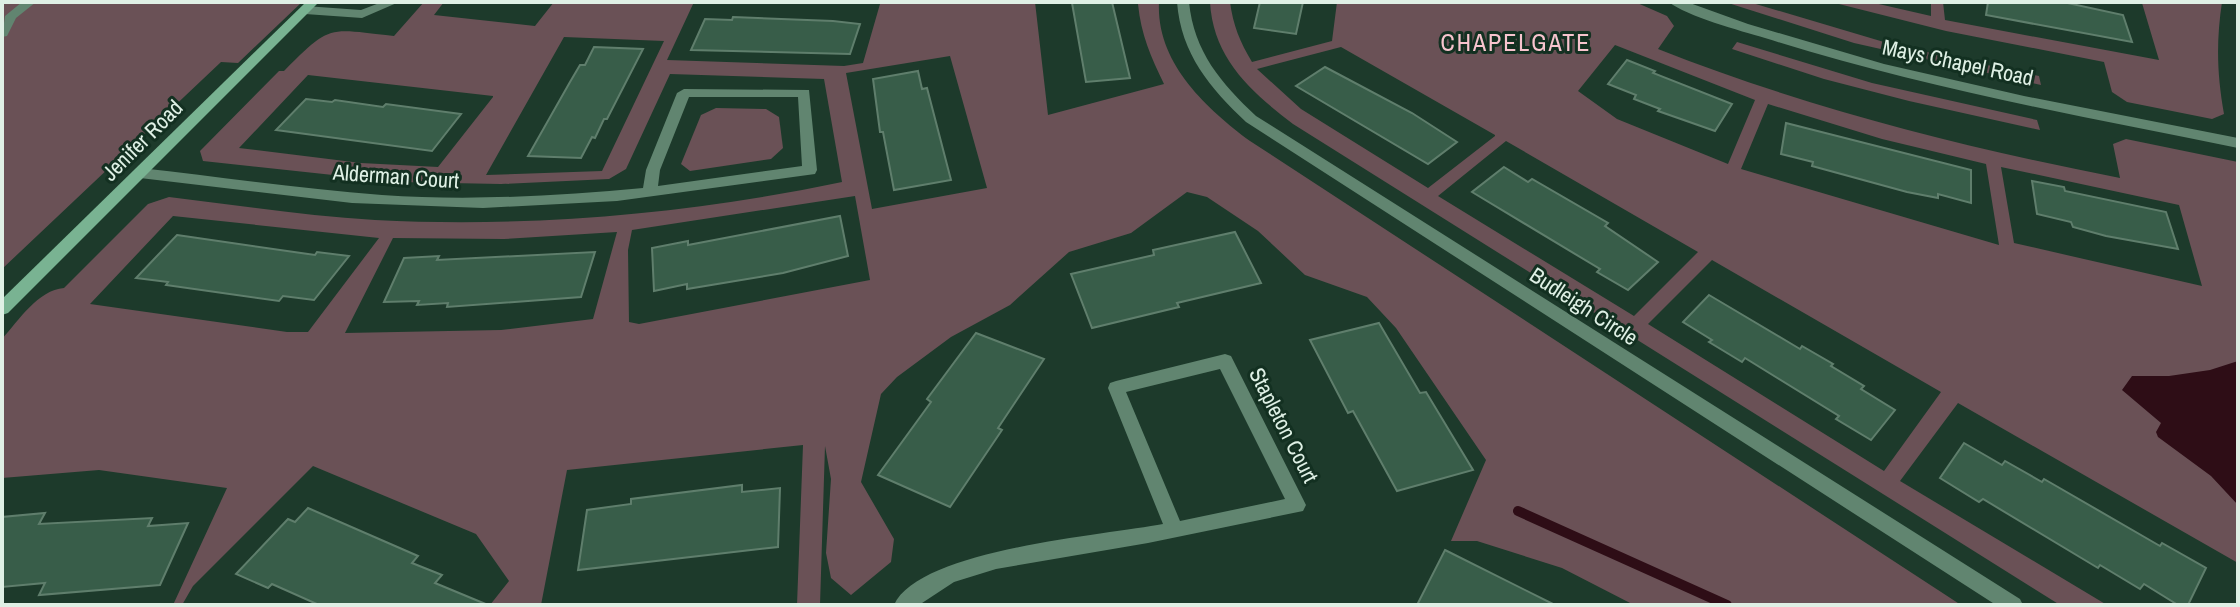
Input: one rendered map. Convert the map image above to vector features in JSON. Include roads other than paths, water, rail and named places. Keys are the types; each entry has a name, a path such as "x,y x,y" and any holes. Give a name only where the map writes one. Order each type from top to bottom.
{"street":[{"path":"2,33 11,16 30,2"},
{"path":"309,6 362,14 393,2"},
{"name":"Budleigh Circle","path":"1183,2 1183,20 1189,42 1201,66 1221,91 1251,119 2013,605"},
{"name":"Mays Chapel Road","path":"1675,2 1769,37 1893,72 2238,143"},
{"name":"Jenifer Road","path":"2,309 309,6"},
{"name":"Alderman Court","path":"140,173 381,200 534,202 650,192 810,170 804,93 684,93 653,170 650,192"},
{"name":"Stapleton Court","path":"904,605 920,590 950,572 983,562 1174,529 1297,505 1225,361 1116,388 1174,529"}],"waterway":[{"path":"1518,511 1727,605"}],"district":[{"name":"CHAPELGATE","path":"1516,43"}]}
